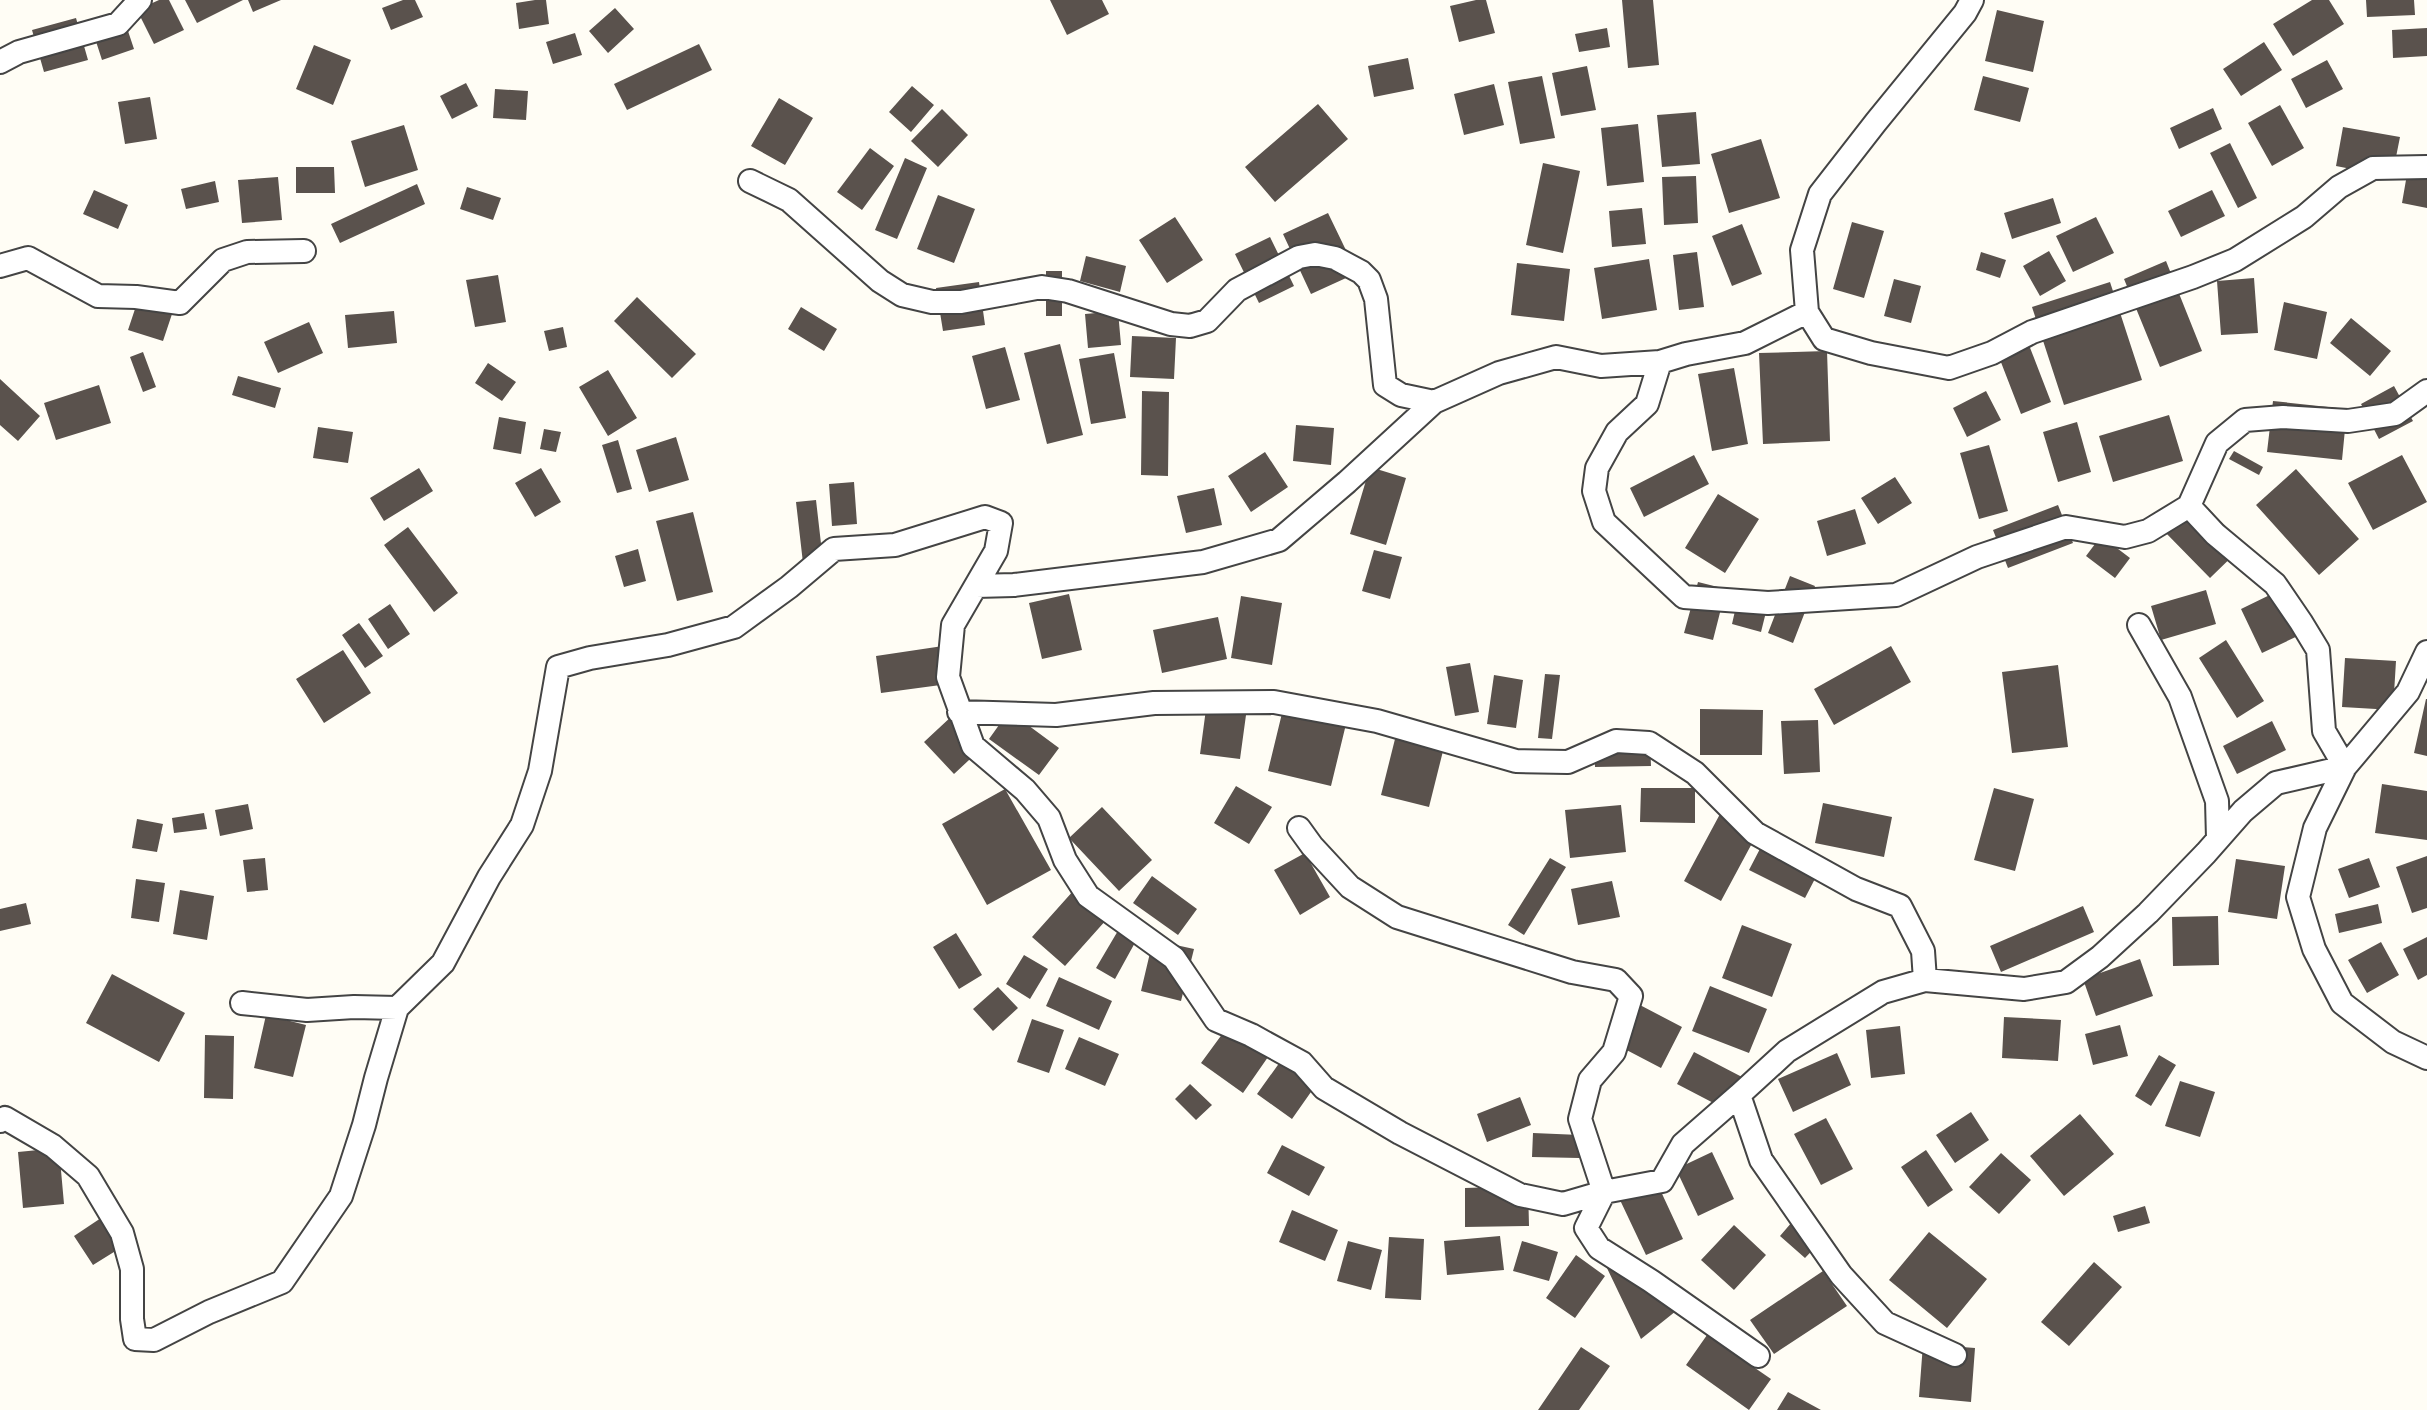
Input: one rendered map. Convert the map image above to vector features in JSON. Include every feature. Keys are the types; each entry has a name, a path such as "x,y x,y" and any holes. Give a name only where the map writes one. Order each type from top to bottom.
{"street":[{"path":"0,62 19,52 118,24 140,0"},
{"path":"1972,0 1965,13 1820,194 1802,250 1807,312 1824,339 1871,353 1949,368 1992,353 2032,332 2193,278 2235,260 2304,217 2339,188 2373,168 2427,167"},
{"path":"750,181 789,200 880,281 902,295 932,302 961,302 1042,287 1068,291 1171,324 1190,326 1207,321 1237,290 1299,257 1315,254 1335,258 1360,272 1369,280 1376,299 1385,385 1401,395 1434,402"},
{"path":"0,266 28,258 98,296 136,297 180,303 223,260 247,252 304,251"},
{"path":"976,586 1014,585 1203,562 1278,540 1347,482 1434,402 1499,373 1556,357 1601,366 1660,362 1686,354 1744,343 1807,312"},
{"path":"1660,362 1647,404 1617,432 1598,468 1594,491 1604,522 1684,597 1768,603 1896,595 1977,557 2066,527 2126,537 2148,531 2189,506 2217,443 2245,420 2283,417 2348,421 2383,416 2395,414 2427,391"},
{"path":"2189,506 2215,534 2275,584 2318,650 2324,731 2345,766"},
{"path":"0,1121 5,1118 54,1146 88,1176 122,1233 132,1269 132,1319 135,1339 154,1340 209,1312 282,1282 340,1196 364,1125 397,1008 443,963 489,877 522,825 540,771 558,667 590,658 668,645 734,627 789,587 834,549 895,545 985,517 1001,523 996,550 953,625 948,677 973,746 1025,790 1049,818 1065,860 1088,896 1174,958 1216,1020 1251,1035 1302,1063 1324,1088 1400,1132 1520,1195 1563,1204 1604,1192 1662,1181 1683,1144 1787,1051 1883,992 1925,980 2024,989 2066,982 2100,957 2148,913 2243,811 2276,783 2345,766"},
{"path":"2139,625 2180,696 2217,801 2218,839"},
{"path":"2427,652 2408,692 2345,766 2316,828 2298,897 2314,949 2342,1003 2393,1042 2427,1058"},
{"path":"959,712 1056,715 1154,704 1274,702 1377,721 1516,760 1568,762 1616,741 1648,743 1695,773 1755,833 1856,889 1900,906 1923,951 1925,980"},
{"path":"1299,828 1350,888 1397,917 1572,972 1616,980 1631,996 1614,1052 1590,1080 1580,1119 1604,1192 1586,1228 1599,1248 1651,1281 1758,1356"},
{"path":"242,1003 307,1010 354,1007 397,1008"},
{"path":"1739,1095 1761,1160 1841,1275 1885,1323 1955,1354"}],"building":[{"path":"159,0 169,0 184,30 154,44 137,10"},
{"path":"185,0 243,0 197,23"},
{"path":"248,0 281,0 253,12"},
{"path":"403,0 415,0 423,17 391,30 382,8"},
{"path":"546,0 549,24 519,29 516,3"},
{"path":"1050,0 1102,0 1109,14 1067,35"},
{"path":"1486,0 1495,33 1459,42 1450,6"},
{"path":"1622,0 1653,0 1659,65 1628,68"},
{"path":"2312,0 2329,0 2344,24 2293,56 2273,24"},
{"path":"2366,0 2414,0 2415,15 2367,17"},
{"path":"615,8 634,29 608,53 589,31"},
{"path":"1997,10 2044,21 2033,72 1985,61"},
{"path":"122,13 134,49 102,60 90,23"},
{"path":"76,18 88,60 44,72 32,30"},
{"path":"1607,28 1610,47 1579,52 1575,34"},
{"path":"2427,28 2427,56 2393,58 2392,30"},
{"path":"575,33 582,55 553,64 546,42"},
{"path":"2264,42 2282,70 2241,96 2223,69"},
{"path":"699,44 712,70 627,110 614,84"},
{"path":"314,45 351,60 333,105 296,89"},
{"path":"1408,58 1414,89 1374,97 1368,66"},
{"path":"2327,60 2343,89 2306,108 2291,79"},
{"path":"1587,66 1596,110 1561,116 1552,73"},
{"path":"1542,76 1555,138 1520,144 1508,82"},
{"path":"1983,76 2029,88 2020,122 1974,110"},
{"path":"466,83 478,106 452,119 440,96"},
{"path":"1494,84 1504,125 1464,135 1454,94"},
{"path":"912,86 934,105 911,132 889,112"},
{"path":"495,89 528,91 526,120 493,118"},
{"path":"150,97 157,139 125,144 118,102"},
{"path":"779,98 813,118 785,165 751,146"},
{"path":"1318,104 1348,139 1275,202 1245,167"},
{"path":"2280,105 2304,148 2272,166 2248,123"},
{"path":"2213,108 2222,129 2179,149 2170,128"},
{"path":"942,109 968,135 938,167 911,141"},
{"path":"1696,112 1700,164 1662,167 1657,115"},
{"path":"1638,124 1644,182 1607,186 1601,128"},
{"path":"404,125 418,170 365,187 351,141"},
{"path":"2343,127 2400,137 2392,177 2336,166"},
{"path":"1761,139 1780,198 1729,213 1711,154"},
{"path":"2230,143 2257,198 2238,208 2210,153"},
{"path":"870,148 894,166 862,210 837,192"},
{"path":"2410,157 2427,160 2427,208 2402,203"},
{"path":"905,158 927,168 897,239 875,230"},
{"path":"1543,163 1580,171 1563,253 1526,245"},
{"path":"296,167 334,167 335,193 296,193"},
{"path":"1696,176 1698,223 1664,225 1662,177"},
{"path":"278,177 282,220 242,223 238,180"},
{"path":"215,181 219,202 186,209 181,189"},
{"path":"417,184 425,204 340,243 331,224"},
{"path":"467,187 501,198 493,220 460,209"},
{"path":"94,190 128,205 118,229 83,214"},
{"path":"2212,190 2225,216 2181,237 2168,211"},
{"path":"938,195 975,209 954,263 917,249"},
{"path":"2053,198 2061,223 2012,239 2004,213"},
{"path":"1642,208 1646,244 1612,247 1609,211"},
{"path":"1328,213 1357,273 1311,294 1283,234"},
{"path":"1175,217 1203,260 1167,283 1139,240"},
{"path":"2096,217 2114,253 2073,272 2056,236"},
{"path":"1852,222 1884,231 1864,298 1833,289"},
{"path":"1742,224 1762,274 1732,286 1712,236"},
{"path":"1270,237 1294,286 1259,303 1235,254"},
{"path":"2049,251 2066,281 2040,296 2023,266"},
{"path":"1697,252 1704,307 1679,310 1673,255"},
{"path":"1981,252 2006,260 2000,278 1976,270"},
{"path":"1086,256 1126,266 1120,292 1080,281"},
{"path":"1649,259 1657,310 1602,319 1594,268"},
{"path":"2166,261 2202,351 2160,367 2124,279"},
{"path":"1517,263 1570,269 1564,321 1511,315"},
{"path":"1046,271 1062,271 1062,316 1046,316"},
{"path":"498,275 506,322 475,327 466,280"},
{"path":"2254,278 2258,333 2221,335 2217,281"},
{"path":"1894,279 1921,286 1911,323 1884,316"},
{"path":"979,282 985,325 943,331 936,288"},
{"path":"2110,282 2142,380 2064,405 2032,307"},
{"path":"139,297 174,308 163,341 128,330"},
{"path":"637,297 696,354 672,378 614,321"},
{"path":"2284,302 2327,312 2317,359 2274,350"},
{"path":"801,307 837,329 824,351 788,329"},
{"path":"394,311 397,343 348,348 345,315"},
{"path":"1118,311 1121,345 1088,348 1085,314"},
{"path":"2351,318 2391,351 2370,376 2330,343"},
{"path":"309,322 323,353 278,373 264,342"},
{"path":"563,327 567,347 549,351 544,331"},
{"path":"2022,327 2051,402 2021,414 1992,339"},
{"path":"1132,336 1176,338 1174,379 1130,377"},
{"path":"1060,344 1083,435 1047,444 1024,353"},
{"path":"1005,347 1020,400 986,409 972,356"},
{"path":"1827,351 1830,441 1763,444 1759,353"},
{"path":"143,352 156,387 143,392 130,357"},
{"path":"1114,353 1126,418 1091,424 1079,359"},
{"path":"488,363 516,382 502,401 475,383"},
{"path":"1734,368 1748,444 1712,451 1698,374"},
{"path":"608,370 637,418 608,436 579,387"},
{"path":"238,376 281,388 275,408 232,395"},
{"path":"0,379 40,416 18,441 0,425"},
{"path":"99,385 111,423 56,440 44,403"},
{"path":"2394,386 2413,421 2379,439 2361,404"},
{"path":"1142,391 1169,392 1168,476 1141,475"},
{"path":"1986,391 2001,420 1967,437 1953,408"},
{"path":"2273,401 2347,409 2342,460 2267,452"},
{"path":"2169,415 2183,461 2113,482 2099,436"},
{"path":"499,417 526,422 521,454 493,449"},
{"path":"2077,422 2091,472 2058,482 2043,432"},
{"path":"1296,425 1334,428 1331,465 1293,461"},
{"path":"318,427 353,432 348,463 313,458"},
{"path":"544,429 561,432 556,452 540,449"},
{"path":"676,437 689,480 649,492 636,450"},
{"path":"618,440 632,489 617,493 602,445"},
{"path":"1989,445 2008,511 1979,519 1960,453"},
{"path":"2234,451 2263,467 2259,475 2229,459"},
{"path":"1265,452 1288,487 1251,512 1228,476"},
{"path":"1694,455 1709,484 1644,517 1630,488"},
{"path":"2402,455 2427,502 2373,530 2348,483"},
{"path":"1370,467 1406,478 1386,545 1350,534"},
{"path":"419,468 433,491 384,521 370,498"},
{"path":"541,468 561,502 535,517 515,483"},
{"path":"2296,469 2359,539 2319,575 2256,505"},
{"path":"1895,477 1912,503 1878,524 1861,498"},
{"path":"854,482 857,524 832,526 829,484"},
{"path":"1214,488 1222,525 1186,533 1177,496"},
{"path":"1718,494 1759,519 1725,573 1685,548"},
{"path":"2197,497 2244,545 2210,578 2163,530"},
{"path":"816,500 823,561 803,563 796,502"},
{"path":"2058,505 2073,543 2008,568 1993,530"},
{"path":"1855,509 1866,544 1827,556 1817,521"},
{"path":"693,512 713,592 677,601 656,521"},
{"path":"408,527 458,593 434,612 384,545"},
{"path":"2101,536 2130,558 2115,578 2086,556"},
{"path":"638,549 646,581 624,587 615,556"},
{"path":"1374,550 1402,557 1390,599 1362,591"},
{"path":"1790,576 1815,586 1793,643 1768,633"},
{"path":"1698,582 1726,589 1713,640 1684,633"},
{"path":"1740,589 1770,596 1761,632 1732,624"},
{"path":"2206,590 2216,624 2161,640 2151,606"},
{"path":"2280,590 2302,634 2262,653 2241,609"},
{"path":"1069,594 1082,650 1042,659 1029,603"},
{"path":"1241,596 1282,603 1272,665 1231,658"},
{"path":"390,604 410,634 388,649 368,619"},
{"path":"1218,617 1227,659 1162,673 1153,630"},
{"path":"359,623 383,656 365,668 342,635"},
{"path":"2226,640 2264,701 2237,718 2199,658"},
{"path":"943,646 948,684 881,693 876,656"},
{"path":"1891,646 1911,682 1834,725 1814,689"},
{"path":"343,650 371,693 324,723 296,679"},
{"path":"2345,658 2396,661 2393,710 2342,707"},
{"path":"1470,663 1479,712 1455,716 1446,667"},
{"path":"2058,665 2068,747 2012,753 2002,672"},
{"path":"1545,674 1560,675 1552,739 1538,738"},
{"path":"1494,675 1523,680 1516,728 1487,724"},
{"path":"2427,699 2427,756 2414,753"},
{"path":"1284,705 1347,720 1331,786 1268,771"},
{"path":"1206,709 1246,715 1240,759 1200,754"},
{"path":"1700,709 1763,710 1762,755 1700,755"},
{"path":"1009,711 1059,748 1039,775 989,739"},
{"path":"953,715 983,747 954,774 924,742"},
{"path":"1818,720 1820,772 1784,774 1781,721"},
{"path":"2272,721 2286,750 2237,774 2223,746"},
{"path":"1399,723 1447,735 1429,807 1381,795"},
{"path":"1650,739 1651,766 1595,767 1594,740"},
{"path":"2382,784 2427,791 2427,840 2375,833"},
{"path":"1236,786 1272,807 1249,844 1214,823"},
{"path":"1641,788 1695,788 1695,823 1640,822"},
{"path":"1994,788 2034,799 2015,871 1974,860"},
{"path":"1005,789 1051,870 987,905 942,824"},
{"path":"1823,803 1892,817 1884,857 1815,843"},
{"path":"248,804 253,829 220,836 215,810"},
{"path":"1621,805 1626,852 1570,858 1565,810"},
{"path":"1102,807 1152,860 1119,891 1069,838"},
{"path":"204,813 207,829 174,833 172,818"},
{"path":"1720,814 1757,834 1721,901 1684,881"},
{"path":"137,819 163,824 157,852 132,848"},
{"path":"1763,843 1819,871 1805,898 1749,870"},
{"path":"1305,853 1330,897 1300,915 1274,870"},
{"path":"2427,856 2427,908 2412,913 2396,867"},
{"path":"265,858 268,890 247,892 243,860"},
{"path":"1550,858 1566,867 1524,935 1508,925"},
{"path":"2369,858 2380,887 2349,898 2338,869"},
{"path":"2236,859 2285,866 2277,919 2228,912"},
{"path":"1152,876 1197,909 1178,935 1133,903"},
{"path":"136,879 165,883 159,922 131,918"},
{"path":"1612,881 1620,917 1578,925 1571,889"},
{"path":"180,890 214,896 207,940 173,934"},
{"path":"1074,890 1107,919 1065,966 1032,937"},
{"path":"26,903 31,924 0,931 0,909"},
{"path":"2378,904 2382,923 2339,933 2335,914"},
{"path":"2083,906 2094,932 2001,972 1990,946"},
{"path":"2218,916 2219,965 2173,966 2172,917"},
{"path":"1742,925 1792,944 1772,997 1722,978"},
{"path":"1119,929 1137,939 1115,979 1096,968"},
{"path":"956,933 982,975 959,989 933,947"},
{"path":"2427,937 2427,975 2418,980 2403,949"},
{"path":"1153,940 1194,949 1181,1001 1141,991"},
{"path":"2381,942 2399,975 2367,993 2348,960"},
{"path":"1024,955 1048,969 1030,999 1006,984"},
{"path":"2140,959 2153,996 2096,1016 2083,979"},
{"path":"112,974 185,1013 159,1062 86,1023"},
{"path":"1059,977 1112,1001 1099,1030 1046,1006"},
{"path":"1710,986 1767,1009 1749,1053 1692,1031"},
{"path":"998,987 1018,1008 993,1031 973,1009"},
{"path":"1638,1004 1682,1027 1661,1068 1617,1045"},
{"path":"266,1015 306,1025 293,1077 254,1068"},
{"path":"2004,1017 2061,1020 2058,1061 2002,1058"},
{"path":"1234,1018 1275,1047 1243,1093 1201,1063"},
{"path":"1032,1019 1064,1030 1049,1073 1017,1062"},
{"path":"2120,1025 2128,1056 2093,1065 2085,1034"},
{"path":"1900,1026 1905,1074 1871,1078 1866,1030"},
{"path":"205,1035 234,1036 233,1099 204,1098"},
{"path":"1079,1037 1119,1054 1105,1086 1065,1069"},
{"path":"1290,1048 1325,1072 1292,1119 1257,1094"},
{"path":"1694,1052 1742,1077 1725,1109 1677,1084"},
{"path":"1837,1053 1851,1085 1793,1112 1778,1079"},
{"path":"2159,1055 2176,1065 2151,1106 2135,1096"},
{"path":"2180,1081 2215,1092 2200,1137 2165,1126"},
{"path":"1190,1084 1212,1105 1196,1120 1175,1099"},
{"path":"1520,1097 1531,1125 1487,1142 1477,1114"},
{"path":"1971,1112 1989,1140 1955,1163 1936,1135"},
{"path":"2080,1114 2114,1154 2064,1196 2030,1156"},
{"path":"1826,1118 1853,1169 1821,1185 1794,1134"},
{"path":"1533,1133 1580,1135 1579,1158 1532,1157"},
{"path":"1282,1145 1325,1167 1309,1196 1267,1173"},
{"path":"59,1148 64,1204 23,1208 18,1152"},
{"path":"1926,1150 1953,1190 1928,1207 1901,1167"},
{"path":"1712,1152 1734,1199 1698,1216 1676,1169"},
{"path":"2001,1153 2031,1180 1999,1214 1969,1187"},
{"path":"1657,1183 1683,1239 1646,1255 1620,1200"},
{"path":"1528,1186 1529,1226 1465,1227 1465,1188"},
{"path":"2145,1206 2150,1223 2118,1232 2113,1216"},
{"path":"1292,1210 1338,1230 1325,1261 1279,1242"},
{"path":"110,1212 130,1242 93,1265 74,1236"},
{"path":"1798,1215 1824,1238 1805,1258 1780,1236"},
{"path":"1734,1225 1766,1255 1734,1290 1701,1260"},
{"path":"1929,1232 1987,1279 1947,1328 1889,1280"},
{"path":"1500,1236 1504,1270 1447,1275 1444,1241"},
{"path":"1389,1237 1424,1239 1421,1300 1385,1298"},
{"path":"1348,1241 1382,1250 1371,1290 1337,1281"},
{"path":"1522,1241 1558,1252 1549,1281 1513,1271"},
{"path":"1576,1255 1605,1276 1575,1318 1546,1298"},
{"path":"2094,1262 2122,1287 2069,1346 2041,1322"},
{"path":"1613,1265 1676,1311 1641,1339 1606,1266"},
{"path":"1823,1271 1847,1306 1774,1354 1750,1320"},
{"path":"1707,1335 1771,1379 1749,1410 1686,1365"},
{"path":"1923,1344 1975,1348 1971,1402 1919,1397"},
{"path":"1581,1347 1610,1366 1579,1410 1538,1410"},
{"path":"1788,1392 1821,1410 1777,1410"}]}
